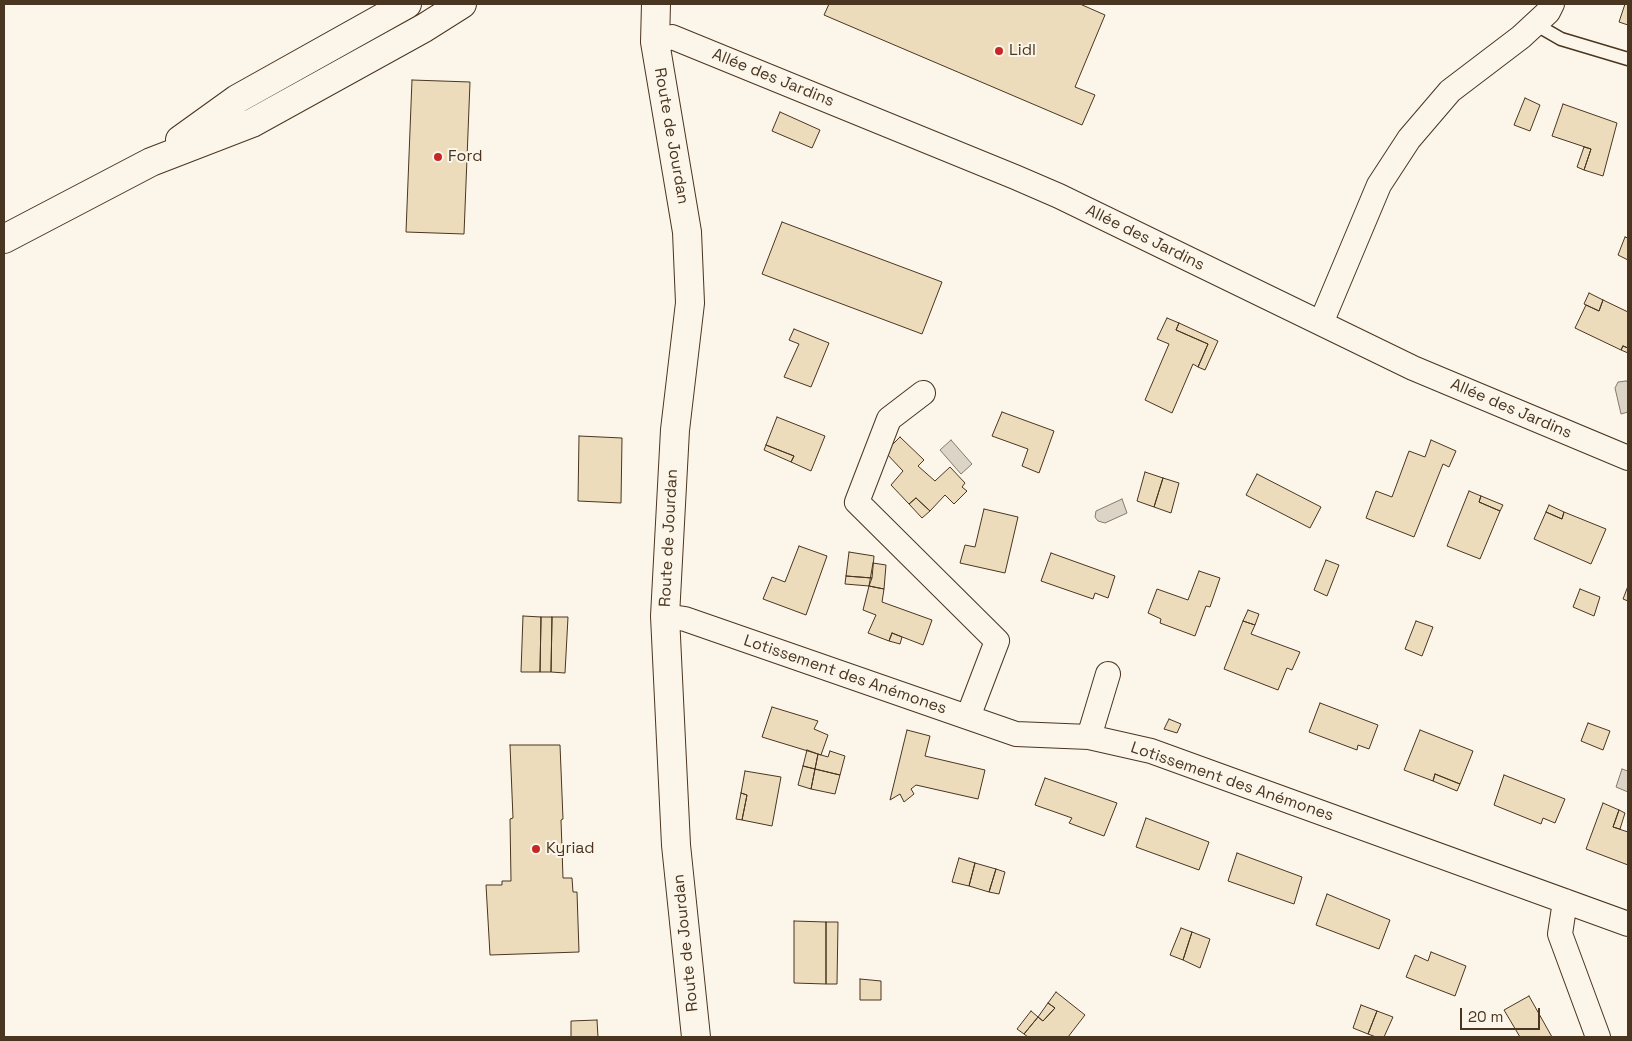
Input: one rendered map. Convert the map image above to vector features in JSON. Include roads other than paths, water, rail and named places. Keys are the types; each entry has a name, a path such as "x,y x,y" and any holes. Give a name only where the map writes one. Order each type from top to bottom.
{"street":[{"path":"151,162 237,99 407,4"},
{"path":"4,239 151,162 252,123 425,28 462,4"},
{"name":"Route de Jourdan","path":"639,4 655,42"},
{"name":"Route de Jourdan","path":"656,4 655,42 687,232 690,303 675,430 665,616 676,846 696,1037"},
{"path":"1321,323 1379,185 1408,139 1450,91 1521,37 1548,12 1552,4"},
{"name":"Allée des Jardins","path":"655,42 672,37 1015,177 1059,196 1413,368 1628,458"},
{"path":"923,393 889,419 857,502 997,641 968,717"},
{"name":"Lotissement des Anémones","path":"665,616 685,619 1016,734 1088,737 1151,751 1628,924"},
{"path":"1088,737 1108,674"},
{"path":"1565,901 1560,934 1598,1037"}],"lane":[{"path":"1536,24 1561,39 1628,59"}],"place":[{"name":"Lidl","path":"999,51"},
{"name":"Ford","path":"438,157"},
{"name":"Kyriad","path":"536,849"}]}
